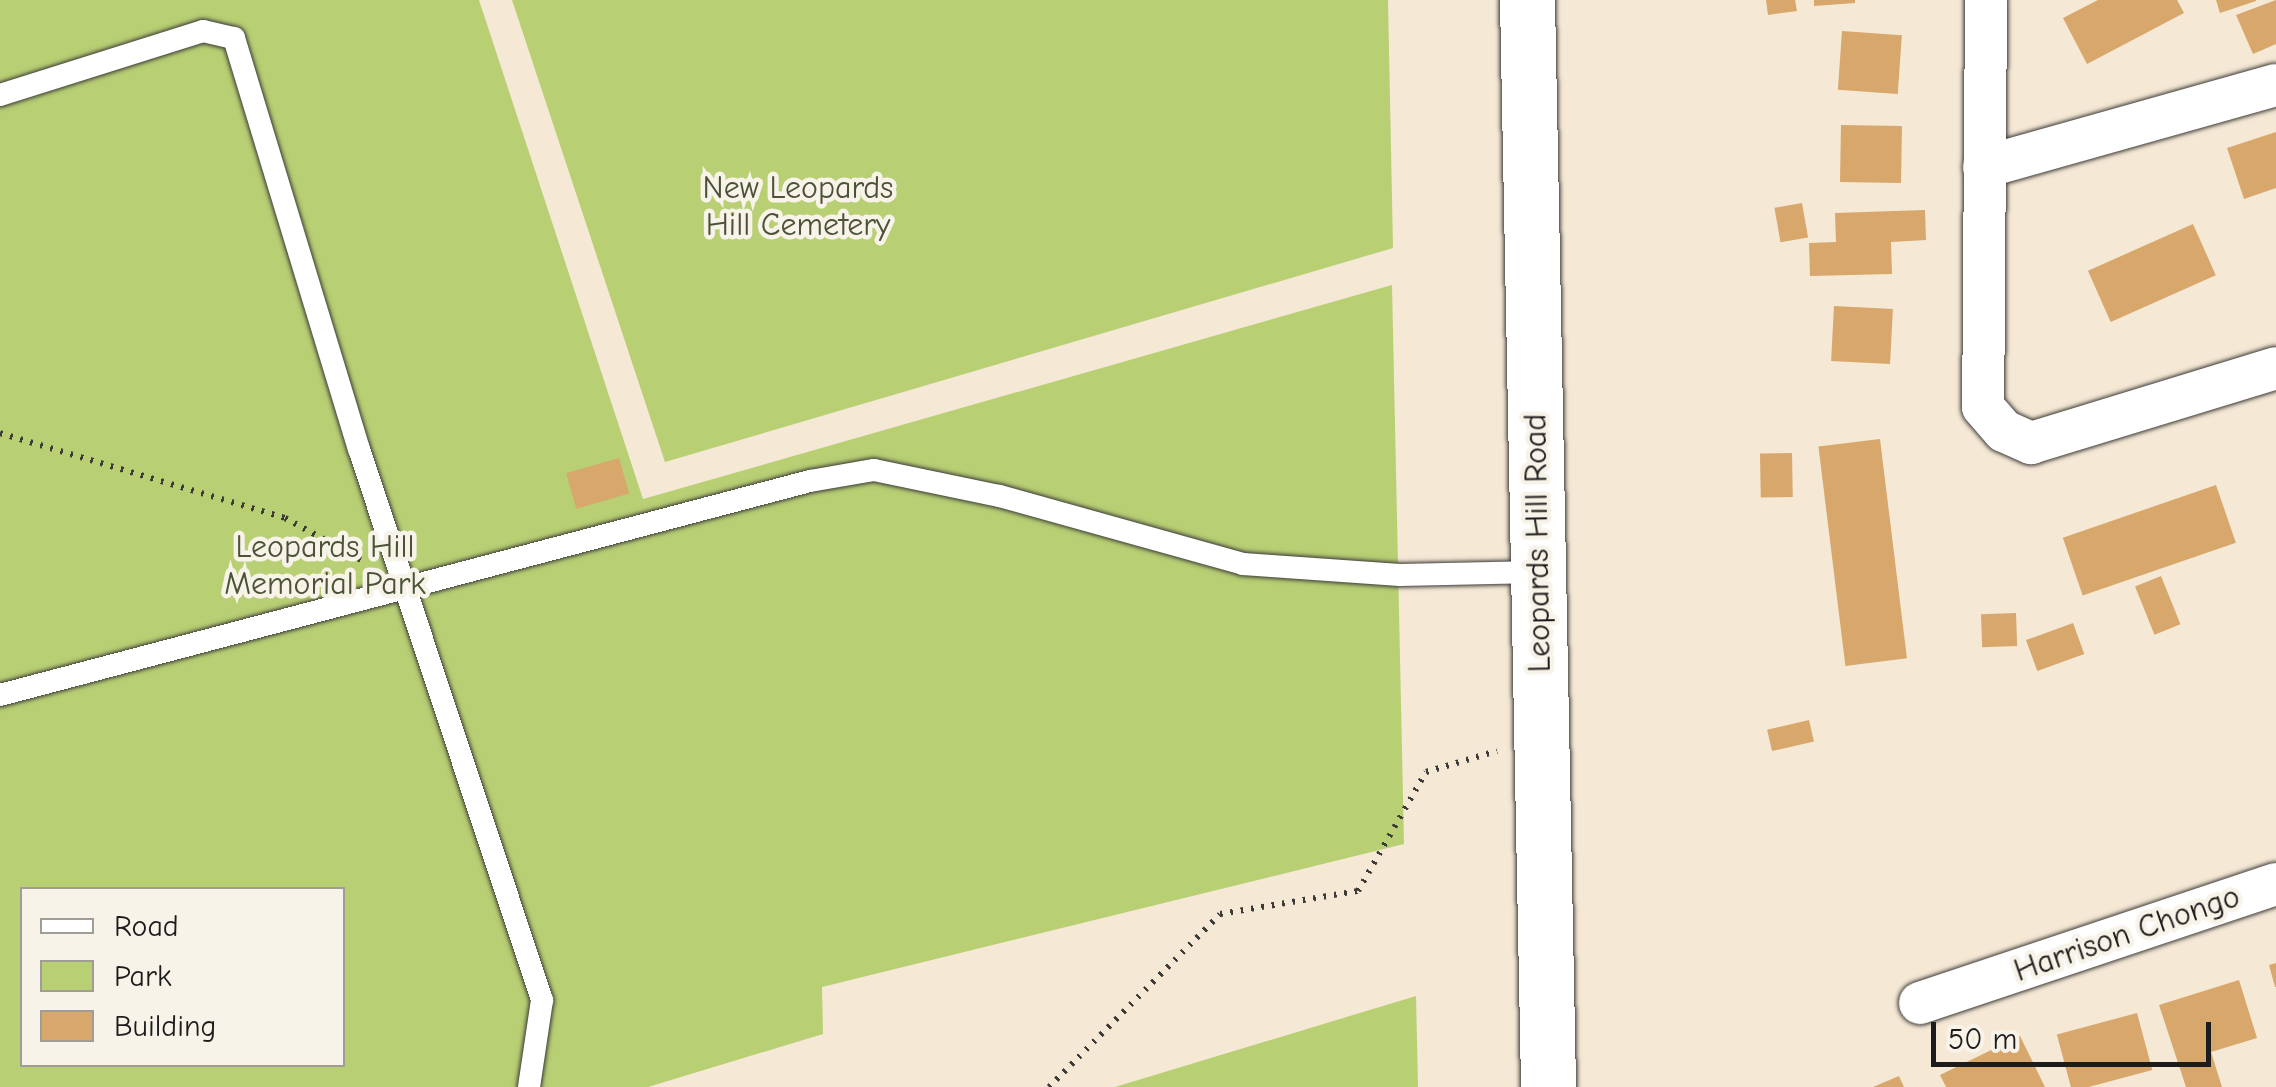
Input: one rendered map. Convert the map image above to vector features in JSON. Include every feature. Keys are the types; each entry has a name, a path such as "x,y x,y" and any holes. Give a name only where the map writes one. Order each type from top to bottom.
{"main road":[{"name":"Leopards Hill Road","path":"1527,0 1548,1087"}],"street":[{"path":"1986,0 1983,407 2004,431 2031,442 2276,368"},
{"path":"1984,167 2276,85"},
{"name":"Harrison Chongo","path":"1920,1003 2276,884"}],"lane":[{"path":"0,95 204,31 234,38 359,449 408,585 542,1000 529,1087"},
{"path":"0,694 408,585 874,470 1000,496 1243,564 1384,574 1538,572"}],"path":[{"path":"0,433 285,518 408,585"},
{"path":"1049,1087 1220,914 1358,891 1426,772 1542,739"}],"green space":[{"name":"Leopards Hill Memorial Park","path":"0,0 479,0 643,499 1392,285 1404,844 822,987 823,1034 648,1087 0,1087"},
{"name":"New Leopards Hill Cemetery","path":"512,0 1388,0 1393,248 665,462"},
{"path":"1416,996 1418,1087 1115,1087"}],"building":[{"path":"1766,0 1795,0 1797,11 1768,15"},
{"path":"1814,0 1855,0 1855,3 1814,6"},
{"path":"2098,0 2177,0 2184,13 2087,64 2063,18"},
{"path":"2216,0 2256,0 2256,1 2220,13"},
{"path":"2276,0 2276,44 2253,54 2236,15"},
{"path":"1842,31 1902,35 1898,94 1838,90"},
{"path":"1841,125 1902,126 1901,183 1840,182"},
{"path":"2276,132 2276,188 2244,199 2227,148"},
{"path":"1802,203 1808,237 1781,242 1774,208"},
{"path":"1925,210 1926,240 1891,242 1892,274 1810,276 1809,243 1836,242 1835,213"},
{"path":"2193,224 2216,275 2111,322 2088,271"},
{"path":"1834,306 1893,309 1890,364 1831,361"},
{"path":"1880,439 1907,658 1845,666 1818,447"},
{"path":"1792,453 1793,497 1761,498 1760,454"},
{"path":"619,458 629,494 576,509 566,473"},
{"path":"2216,485 2236,543 2083,595 2063,538"},
{"path":"2161,576 2180,624 2155,635 2135,586"},
{"path":"2016,613 2017,646 1982,647 1981,614"},
{"path":"2073,623 2084,654 2037,671 2026,640"},
{"path":"1809,720 1814,741 1772,751 1767,730"},
{"path":"2276,963 2276,987 2275,987 2269,965"},
{"path":"2239,980 2257,1038 2211,1052 2222,1087 2186,1087 2159,1005"},
{"path":"2137,1013 2152,1070 2089,1087 2071,1087 2057,1034"},
{"path":"2020,1036 2045,1087 1946,1087 1940,1075"},
{"path":"1899,1076 1904,1087 1873,1087"}]}
